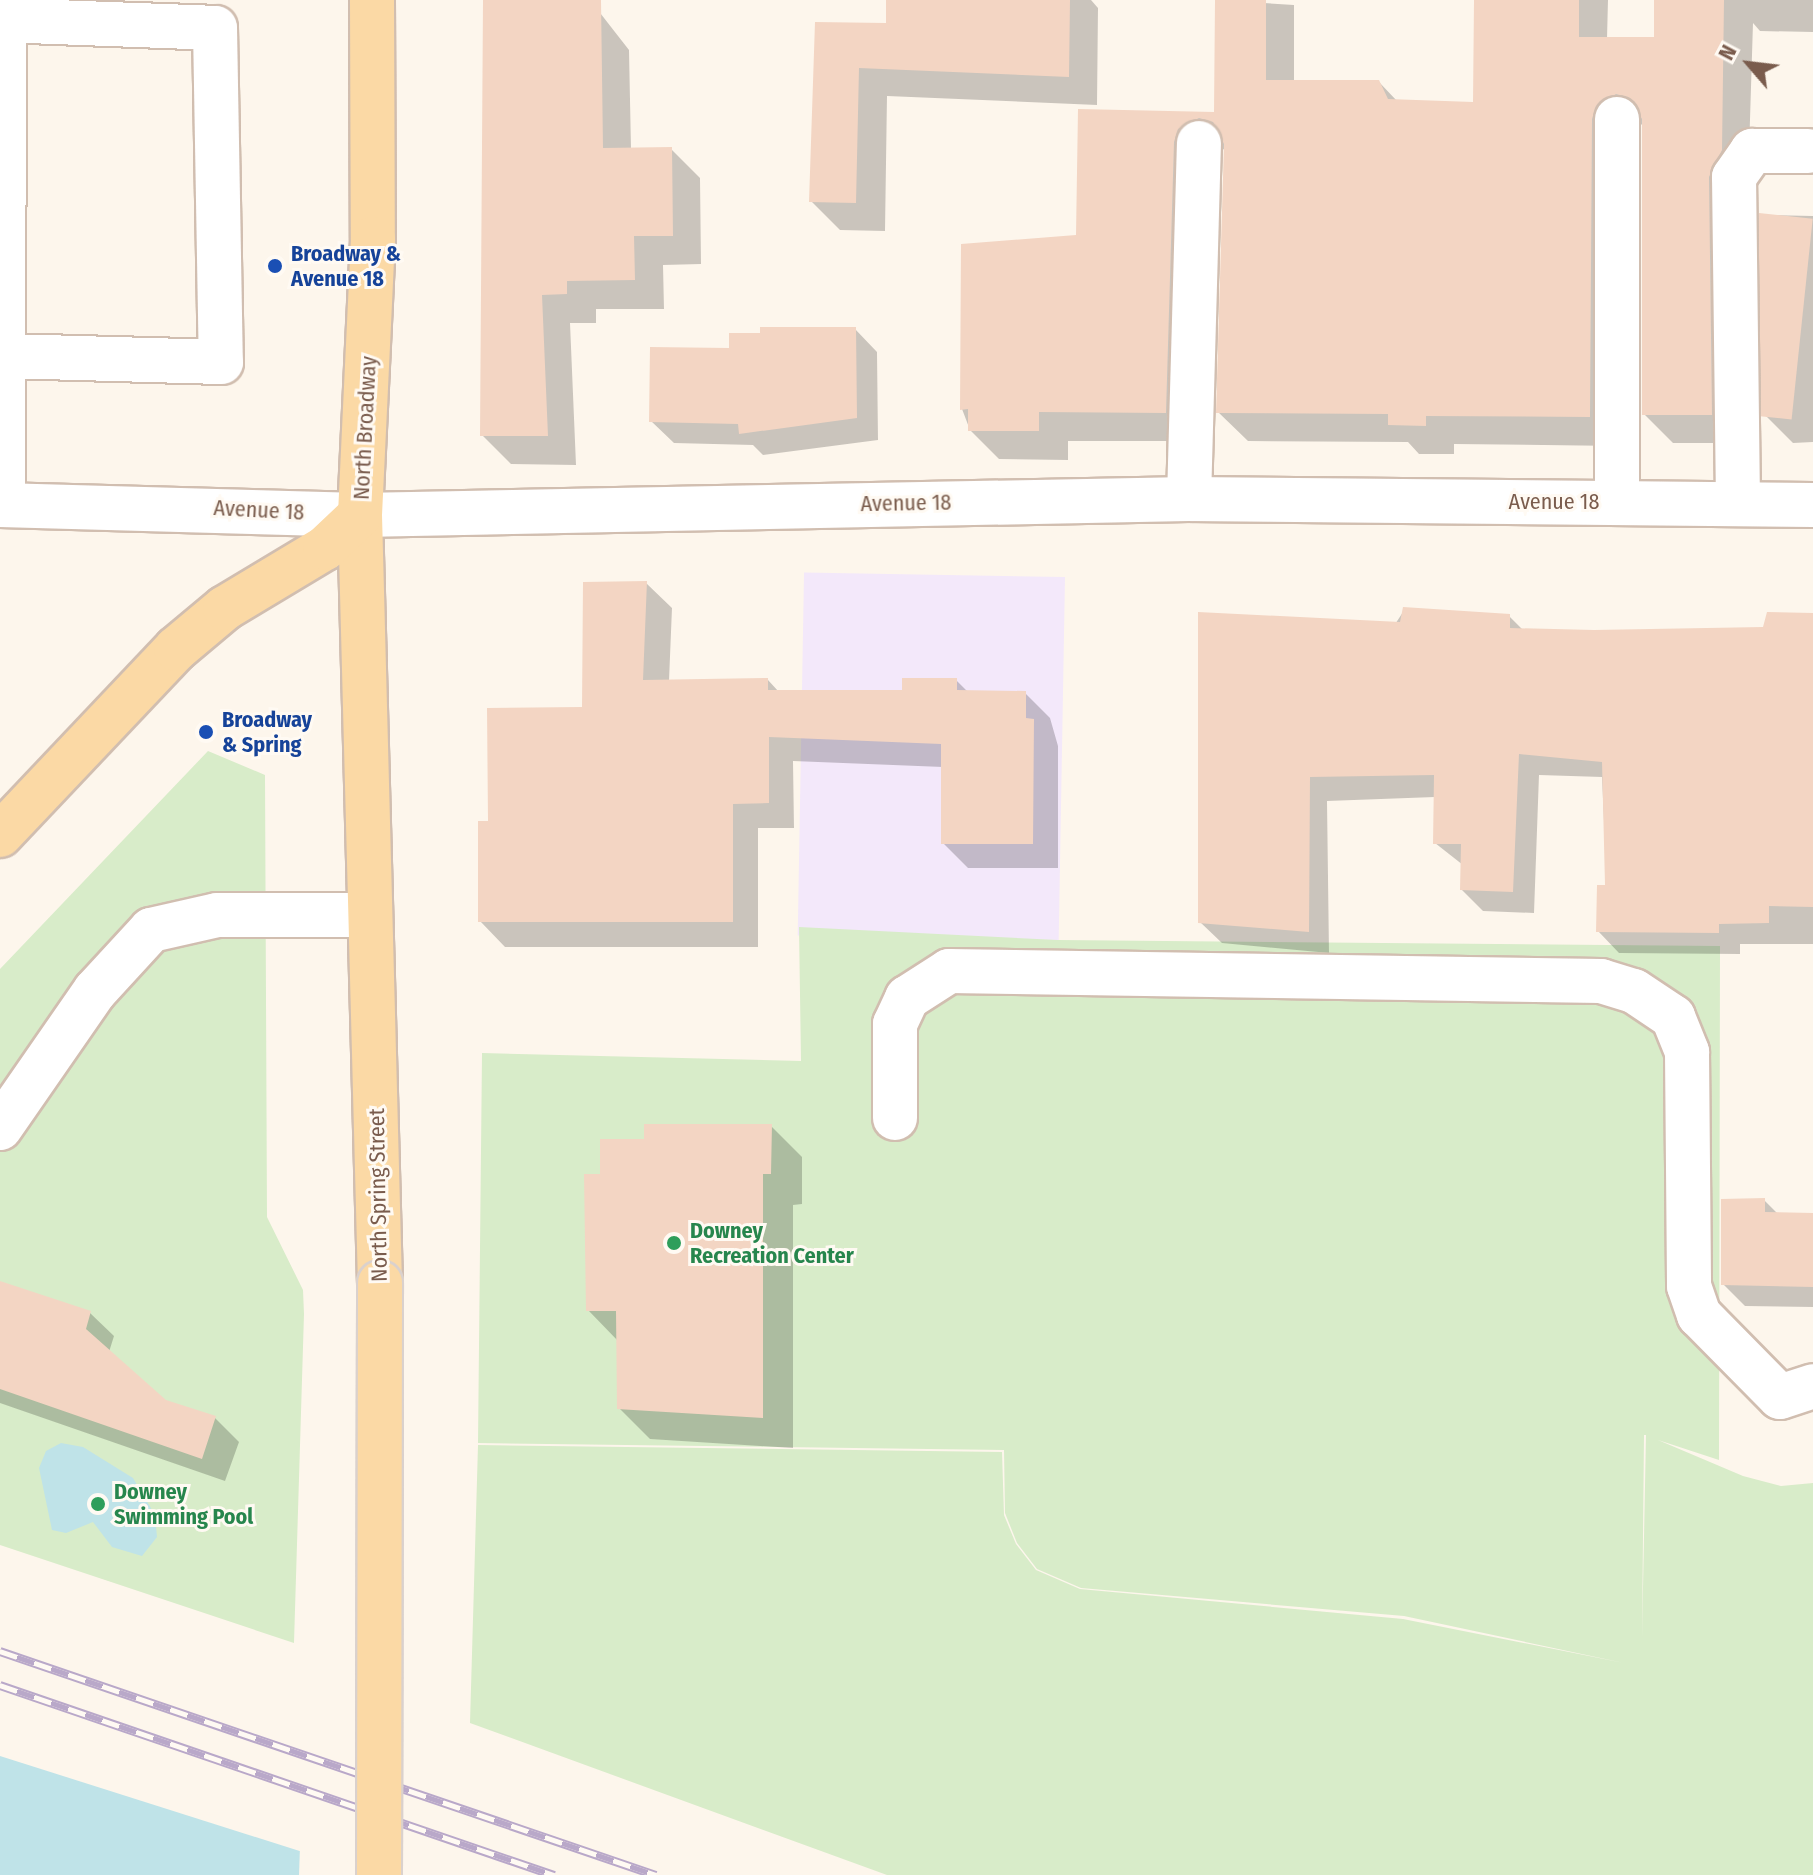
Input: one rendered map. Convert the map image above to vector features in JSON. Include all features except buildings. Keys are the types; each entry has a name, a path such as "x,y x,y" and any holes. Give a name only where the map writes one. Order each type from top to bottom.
{"main road":[{"name":"North Broadway","path":"0,835 176,649 225,608 325,548 360,515 373,239 372,0"},
{"name":"North Spring Street","path":"360,515 380,1283 379,1875"}],"street":[{"path":"2,505 5,356 2,20 66,10 215,28 221,362 5,356"},
{"path":"1617,119 1617,502"},
{"path":"1189,499 1199,143"},
{"path":"1738,503 1734,177 1752,151 1808,151"},
{"name":"Avenue 18","path":"2,505 360,515 1189,499 1813,505"},
{"path":"0,1128 95,991 151,930 217,915 370,915"},
{"path":"895,1118 895,1024 907,998 949,971 1601,981 1634,991 1673,1017 1687,1052 1689,1286 1699,1315 1797,1392"}],"shaded area":[{"path":"804,572 1065,577 1059,940 798,935"}],"green space":[{"path":"208,751 265,775 267,1217 303,1290 304,1314 294,1643 0,1545 0,969"},
{"name":"Downey Recreation Center","path":"799,927 1058,940 1720,946 1719,1460 1658,1440 1743,1476 1781,1486 1813,1483 1813,1875 887,1875 470,1723 478,1445 1002,1452 1004,1515 1016,1544 1036,1570 1080,1589 1403,1619 1624,1663 1404,1616 1081,1588 1037,1569 1017,1543 1005,1513 1004,1450 478,1443 482,1053 801,1061","holes":["1644,1435 1646,1435 1642,1638"]}],"water":[{"name":"Downey Swimming Pool","path":"61,1443 83,1447 133,1478 155,1515 157,1537 142,1556 112,1547 93,1522 66,1533 52,1530 39,1468 46,1451"},
{"path":"0,1756 375,1875 0,1875"}],"pier":[{"path":"300,1847 377,1871 379,1875 299,1875"}],"railway":[{"path":"0,1651 656,1875"},
{"path":"0,1685 554,1875"}],"place":[{"name":"Broadway & Avenue 18","path":"275,266"},
{"name":"Broadway & Spring","path":"206,732"},
{"name":"Downey Recreation Center","path":"674,1243"},
{"name":"Downey Swimming Pool","path":"98,1504"}]}
